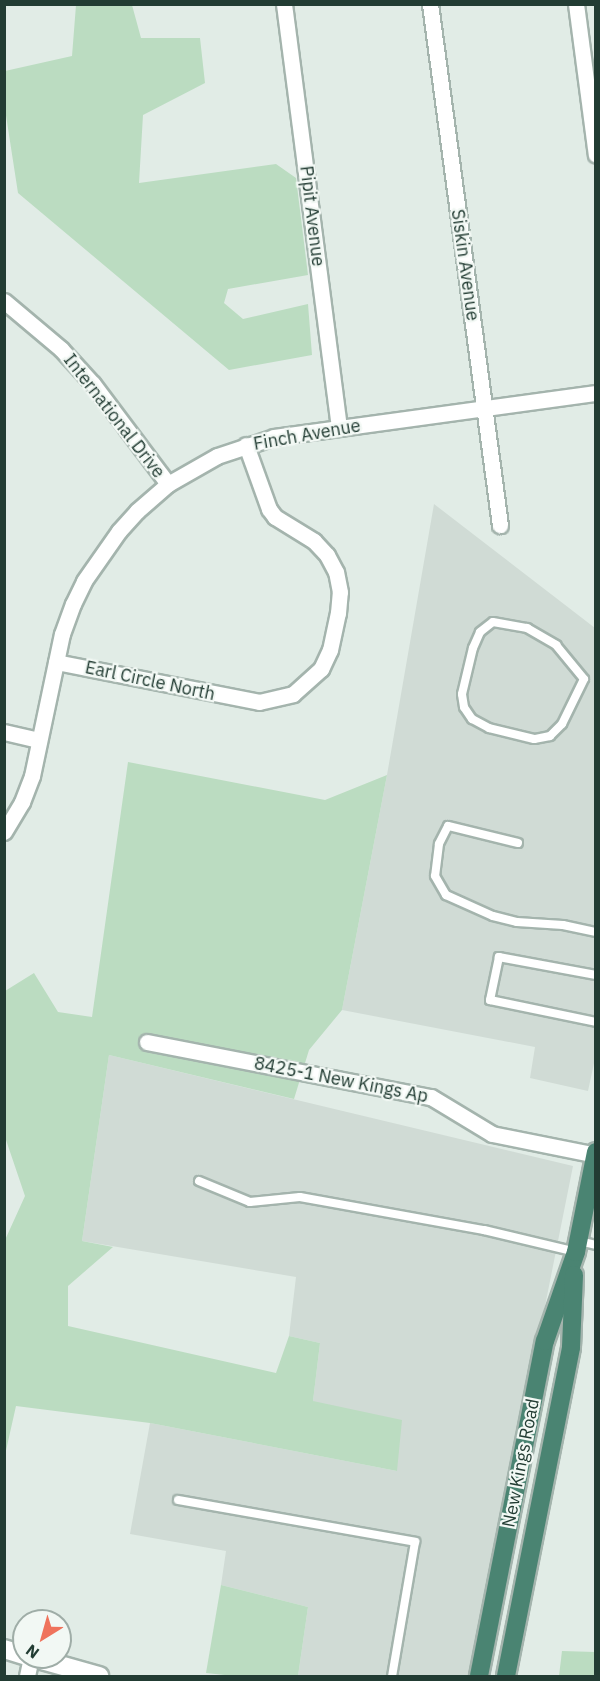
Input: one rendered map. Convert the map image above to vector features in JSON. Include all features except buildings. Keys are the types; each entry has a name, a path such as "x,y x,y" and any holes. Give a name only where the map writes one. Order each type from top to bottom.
{"highway":[{"name":"New Kings Road","path":"506,1677 571,1347 595,1160"},
{"name":"New Kings Road","path":"479,1677 545,1341 583,1246"}],"street":[{"name":"Pipit Avenue","path":"284,4 339,427"},
{"name":"Siskin Avenue","path":"430,4 500,525"},
{"path":"576,4 596,155"},
{"name":"International Drive","path":"4,301 61,349 93,384 168,484"},
{"name":"Finch Avenue","path":"4,832 22,802 32,776 62,634 84,581 118,531 136,511 168,484 217,456 274,437 596,393"},
{"name":"Earl Circle North","path":"56,662 244,700 275,700 293,694 321,669 330,650 340,592 336,572 327,555 314,541 275,517 269,509 246,445"},
{"path":"4,732 39,740"},
{"name":"8425-1 New Kings Ap","path":"147,1042 431,1097 492,1134 595,1160"},
{"path":"72,1669 99,1677"}],"lane":[{"path":"493,622 527,628 556,645 584,679 562,724 550,736 534,739 489,728 472,719 464,707 462,694 473,648 480,632 493,622"},
{"path":"584,679 596,678"},
{"path":"518,843 448,826 439,844 435,876 446,895 493,916 517,922 563,925 596,932"},
{"path":"596,975 499,957 490,999 596,1022"},
{"path":"199,1181 250,1202 300,1197 583,1246"},
{"path":"177,1500 415,1542 392,1677"}],"shaded area":[{"path":"434,504 595,628 596,1054 588,1091 530,1078 535,1047 342,1010 387,775"},
{"path":"109,1055 573,1166 471,1676 298,1676 308,1607 221,1585 226,1551 130,1534 150,1423 397,1471 313,1401 320,1343 289,1336 296,1277 82,1241"}],"green space":[{"path":"76,5 132,5 141,38 200,38 205,83 143,115 139,183 276,164 296,178 308,275 228,289 224,303 243,319 308,304 312,355 229,370 18,193 5,109 5,71 72,56"},
{"path":"128,762 325,800 387,775 342,1010 309,1050 294,1099 109,1055 82,1241 113,1247 68,1286 68,1326 276,1373 289,1336 320,1343 313,1401 402,1420 397,1471 150,1423 16,1406 5,1455 5,1240 25,1196 5,1137 5,991 34,973 58,1012 92,1017"},
{"path":"221,1585 308,1607 298,1676 234,1676 206,1673"},
{"path":"562,1651 595,1652 595,1676 559,1676"}]}
